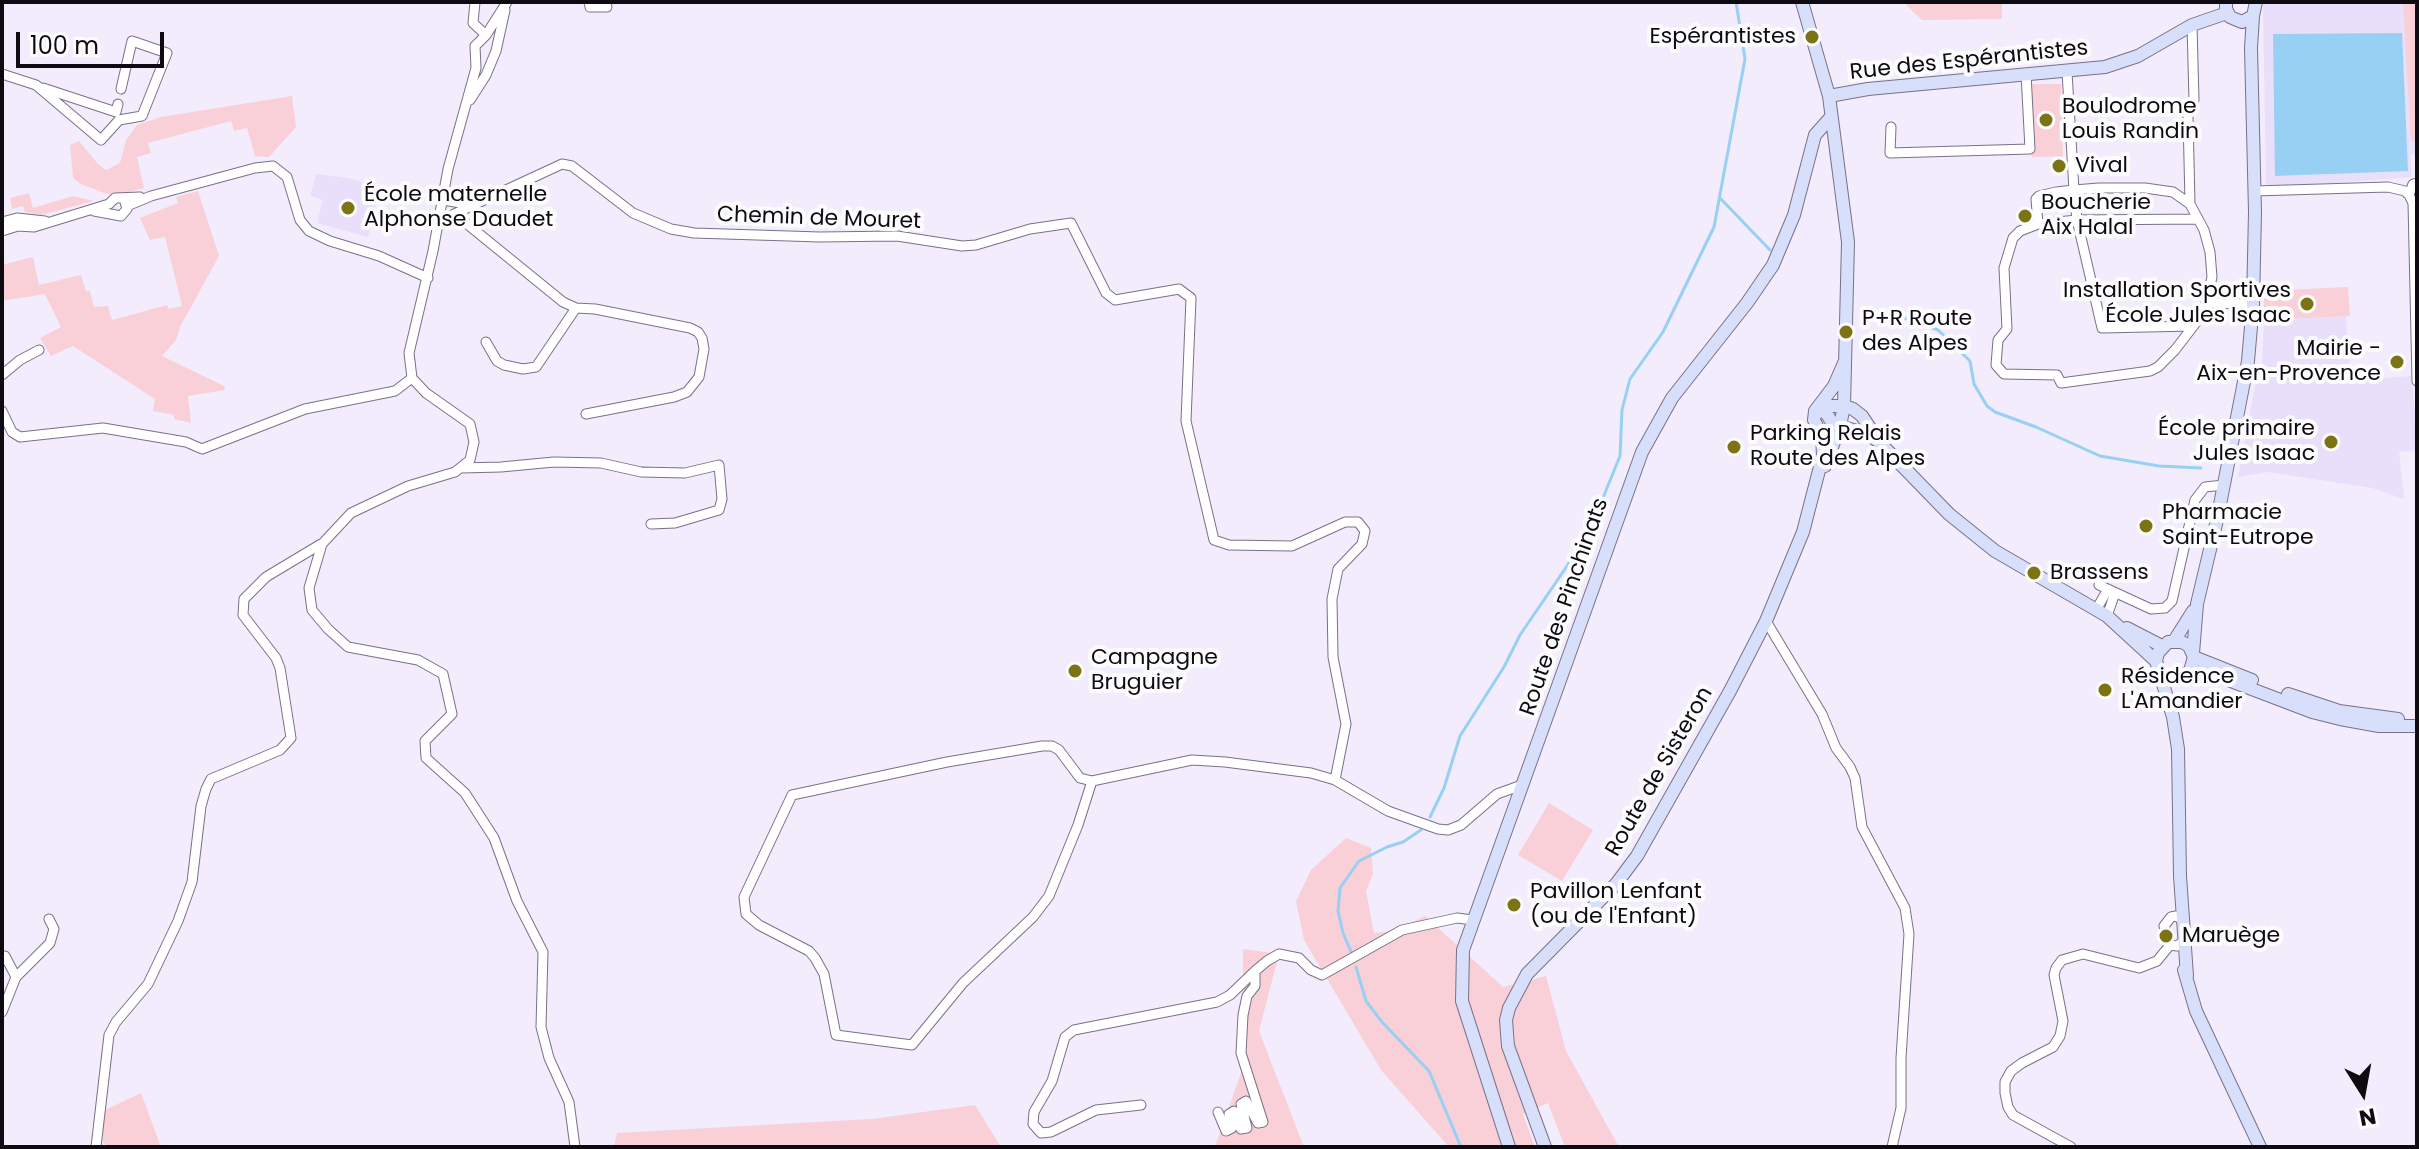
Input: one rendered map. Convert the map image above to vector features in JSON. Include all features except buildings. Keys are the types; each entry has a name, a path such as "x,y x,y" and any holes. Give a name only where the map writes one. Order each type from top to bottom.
{"main road":[{"path":"1802,2 1829,96 1848,242 1844,363 1849,408"},
{"path":"2173,717 2174,693 2194,655 2197,604 2248,361 2253,304 2254,191 2248,19 2256,2"},
{"path":"2226,6 2233,20 2248,19"},
{"name":"Rue des Espérantistes","path":"1829,96 1868,89 2105,67 2138,56 2226,6"},
{"name":"Route des Pinchinats","path":"1509,1147 1462,1001 1461,958 1626,492 1655,426 1773,265 1783,244 1815,135 1831,117"},
{"path":"1820,407 1836,383 1844,363"},
{"path":"1820,407 1849,408 1862,416 1880,443 1967,529 1995,551 2106,616 2168,643 2182,642 2194,655 2339,711 2417,719"},
{"path":"1820,407 1828,419 1867,434 1880,443"},
{"name":"Route de Sisteron","path":"1819,480 1823,446 1820,407"},
{"name":"Route de Sisteron","path":"1545,1147 1508,1046 1506,1020 1509,1008 1527,974 1616,884 1637,856 1766,621 1803,532 1819,480 1835,444 1838,425 1849,408"},
{"path":"1835,444 1847,433 1855,431"},
{"path":"2197,604 2168,643 2159,667 2178,749 2180,918 2177,944 2196,1011 2260,1147"},
{"path":"2106,616 2170,678 2207,672 2312,712 2379,726 2417,726"}],"street":[{"path":"475,2 473,23 486,35"},
{"path":"96,1147 109,1035 148,984 178,921 192,882 201,806 206,789 211,779 280,750 291,738 280,668 276,658 243,615 244,599 266,577 322,544 342,520 363,506 408,486 455,472 470,460 474,442 470,424 426,393 412,378 409,353 428,278 448,169 476,68 475,46 486,35 507,2"},
{"path":"466,106 486,75 496,51 507,2"},
{"path":"589,2 590,7 607,7"},
{"path":"2190,204 2188,116 2194,100 2195,24"},
{"path":"36,85 101,140 119,120 142,116 167,53 132,41 121,89"},
{"path":"2067,72 2077,220 2102,328 2193,326"},
{"path":"2,74 116,112 118,104"},
{"path":"1891,127 1890,153 2030,149 2026,74"},
{"name":"Chemin de Mouret","path":"473,205 562,164 572,166 633,213 671,229 694,233 897,236 962,246 976,245 1030,229 1071,223 1106,293 1115,300 1179,289 1191,298 1186,421 1214,540 1229,545 1292,546 1345,522 1358,522 1365,531 1362,544 1338,569 1332,599 1333,657 1346,724 1335,780"},
{"path":"109,208 112,199 124,202 273,166 287,177 300,220 309,231 379,256 428,278"},
{"path":"2409,195 2413,184 2417,183"},
{"path":"2254,191 2388,187 2409,195 2413,203 2417,381"},
{"path":"2038,224 2036,199 2039,196 2074,190 2145,188 2173,192 2190,204 2198,219 2210,252 2212,277 2206,303 2175,350 2150,371 2061,383 2057,375 2004,374 1999,371 1994,356 1998,340 2007,329 2004,268 2013,238 2020,231 2038,224 2077,220 2198,219"},
{"path":"443,200 473,205"},
{"path":"109,208 115,216 121,216 124,202"},
{"path":"439,221 473,205"},
{"path":"2,231 18,226 34,227 109,208"},
{"path":"456,215 563,302 576,308 690,328 702,338 704,349 699,377 687,392 586,414"},
{"path":"2,222 17,218 52,221"},
{"path":"2206,303 2253,304"},
{"path":"486,342 497,361 504,365 523,369 536,367 576,308"},
{"path":"2,375 39,350"},
{"path":"2,411 12,432 20,437 103,428 186,442 202,449 305,409 395,391 412,378"},
{"path":"461,468 554,462 601,463 641,472 685,473 719,465 722,499 719,510 675,523 651,524"},
{"path":"2106,616 2107,589 2155,610 2169,605 2195,500 2205,487 2224,485"},
{"path":"322,544 309,588 312,610 328,629 348,647 418,660 443,674 452,714 425,741 426,758 465,793 494,838 517,901 543,952 541,1027 549,1058 569,1102 575,1147"},
{"path":"1766,621 1822,714 1836,748 1850,767 1855,778 1862,827 1905,908 1909,934 1901,1108 1892,1147"},
{"path":"1092,781 1049,896 1033,917 970,975 912,1045 836,1035 824,974 815,958 809,951 759,925 746,914 744,897 792,795 1042,746 1059,750 1080,778 1092,781 1192,760 1311,773 1335,780 1388,811 1448,830 1461,825 1497,794 1522,785"},
{"path":"1141,1105 1096,1110 1051,1132 1041,1133 1033,1124 1034,1112 1052,1081 1065,1037 1074,1030 1217,1002 1230,995 1279,954 1299,958 1311,970 1322,975 1402,930 1457,918 1473,920"},
{"path":"2071,1147 2013,1115 2005,1093 2005,1082 2011,1071 2053,1047 2060,1036 2063,1021 2054,975 2056,968 2062,960 2083,954 2139,968 2157,961 2177,944 2164,926 2166,920 2180,918"},
{"path":"2,1012 16,977 50,943 54,929 49,919"},
{"path":"5,956 16,977"},
{"path":"1218,1112 1226,1131 1232,1128 1229,1114 1234,1111 1241,1129 1247,1128 1241,1104 1246,1101 1258,1123 1263,1122 1241,1053 1243,1015 1247,996 1255,986 1255,971"}],"shaded area":[{"path":"1903,2 2002,2 2002,19 1922,20"},
{"path":"2263,2 2417,2 2417,153 2410,155 2412,177 2279,187 2266,185"},
{"path":"2403,2 2417,2 2417,142 2411,141"},
{"name":"Boulodrome Louis Randin","path":"2030,84 2061,84 2063,156 2032,157"},
{"path":"292,96 296,127 269,157 255,156 247,128 234,131 231,121 148,143 151,153 137,157 144,188 118,195 104,193 73,178 70,145 79,141 106,170 120,163 126,140 137,125 161,117"},
{"name":"École maternelle Alphonse Daudet","path":"316,174 348,178 380,187 368,237 317,223 323,200 310,196"},
{"path":"198,191 219,256 176,340 162,356 224,386 225,390 188,396 191,423 174,419 174,415 153,411 155,399 73,346 51,356 40,338 61,327 45,294 2,301 2,265 33,257 39,285 81,275 94,307 108,306 112,320 167,305 169,309 182,306 165,237 150,240 140,218 178,203 176,197"},
{"path":"29,193 33,208 73,196 94,201 41,215 25,212 23,206 12,209 10,198"},
{"name":"Installation Sportives École Jules Isaac","path":"2348,287 2350,316 2264,320 2264,291"},
{"name":"École primaire Jules Isaac","path":"2346,316 2351,380 2412,376 2417,450 2399,452 2404,499 2372,488 2268,472 2238,477 2262,364 2264,320"},
{"path":"1549,803 1593,830 1562,881 1518,855"},
{"path":"1346,838 1371,848 1373,874 1366,891 1374,933 1394,931 1425,916 1503,987 1546,976 1566,1051 1619,1147 1565,1147 1548,1103 1523,1114 1535,1147 1449,1147 1381,1070 1304,940 1296,901 1311,870"},
{"path":"1243,949 1279,954 1259,1031 1304,1147 1215,1147 1243,1067"},
{"path":"141,1093 161,1147 108,1147 103,1142 103,1111"},
{"path":"975,1105 1001,1147 614,1147 617,1133 872,1119"}],"water":[{"path":"2402,33 2408,171 2275,176 2273,34"}],"waterway":[{"path":"1430,817 1444,788 1460,736 1594,520 1620,456 1622,410 1630,379 1663,332 1714,227 1745,59 1736,2"},
{"path":"1720,198 1770,250"},
{"path":"1869,315 1902,317 1938,330 1970,361 1974,384 1987,406 1995,412 2100,456 2159,466 2201,468"},
{"path":"1353,956 1338,911 1340,888 1359,861 1403,842 1421,830"},
{"path":"1356,967 1366,1001 1429,1071 1461,1147"}],"place":[{"name":"Espérantistes","path":"1812,37"},
{"name":"Boulodrome Louis Randin","path":"2046,120"},
{"name":"Vival","path":"2059,166"},
{"name":"École maternelle Alphonse Daudet","path":"348,208"},
{"name":"Boucherie Aix Halal","path":"2025,216"},
{"name":"Installation Sportives École Jules Isaac","path":"2307,304"},
{"name":"P+R Route des Alpes","path":"1846,332"},
{"name":"Mairie - Aix-en-Provence","path":"2397,362"},
{"name":"École primaire Jules Isaac","path":"2331,442"},
{"name":"Parking Relais Route des Alpes","path":"1734,447"},
{"name":"Pharmacie Saint-Eutrope","path":"2146,526"},
{"name":"Brassens","path":"2034,573"},
{"name":"Campagne Bruguier","path":"1075,671"},
{"name":"Résidence L'Amandier","path":"2105,690"},
{"name":"Pavillon Lenfant (ou de l'Enfant)","path":"1514,905"},
{"name":"Maruège","path":"2166,936"}]}
